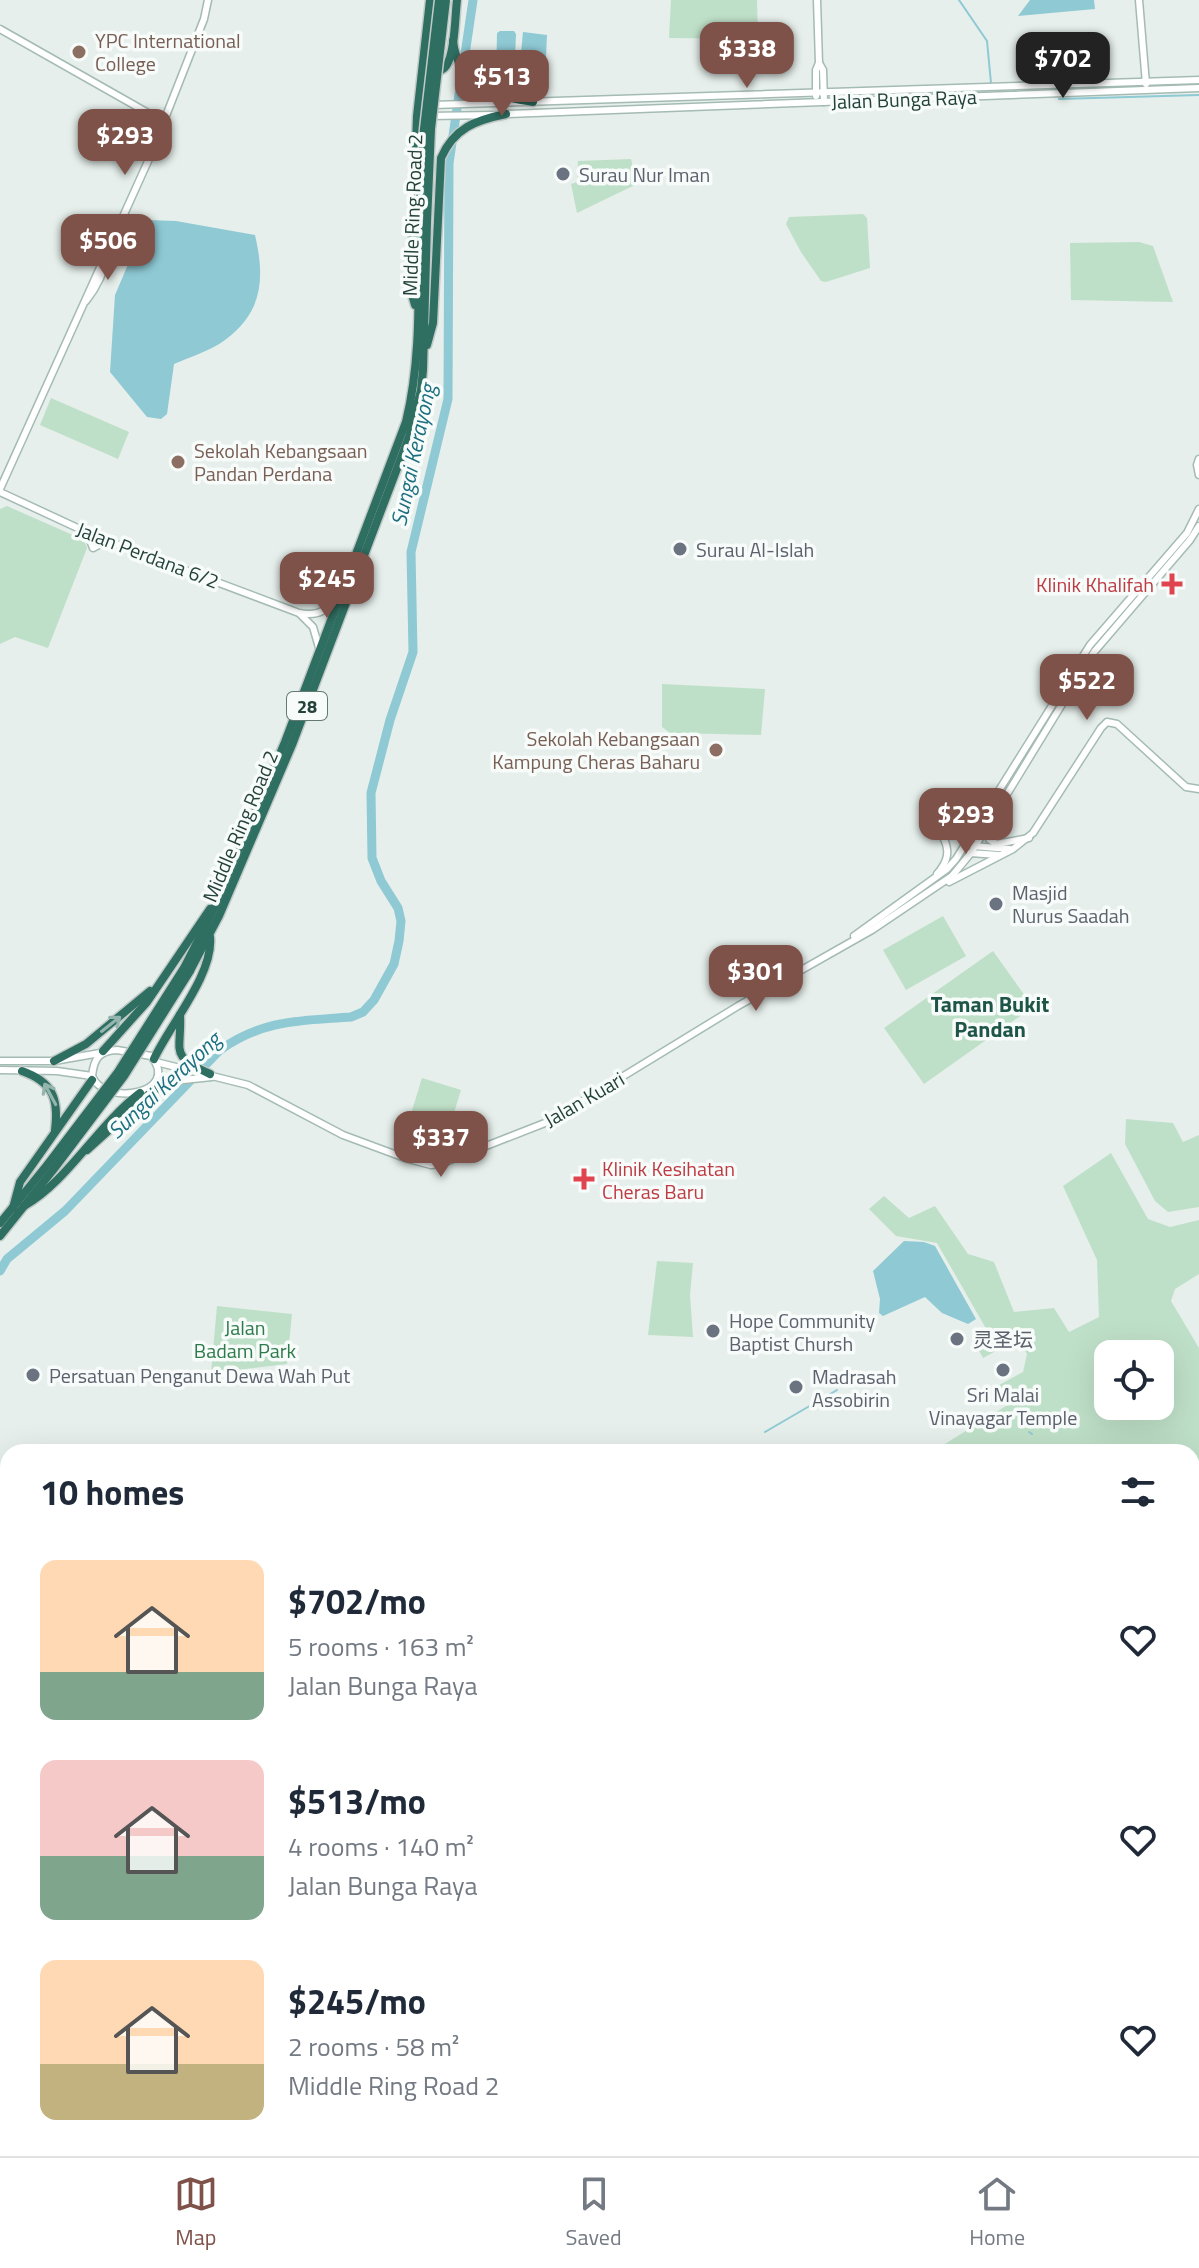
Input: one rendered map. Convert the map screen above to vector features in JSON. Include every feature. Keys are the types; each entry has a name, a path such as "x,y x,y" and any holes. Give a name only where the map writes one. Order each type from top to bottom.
{"highway":[{"path":"418,310 411,291 414,162 430,0"},
{"name":"Middle Ring Road 2","path":"0,1236 210,937 344,613 412,428 421,390 424,357 424,129 439,0"},
{"name":"Middle Ring Road 2","path":"187,970 285,742 406,422 415,376 423,222 446,0"},
{"path":"422,60 426,67 442,70 447,66 457,0"},
{"path":"453,41 459,64 474,83 496,96 533,102"},
{"path":"424,357 433,323 440,162 456,135 479,120 506,114"},
{"path":"414,162 428,152 440,162"},
{"path":"101,1052 133,1020 163,980 198,924 219,899"},
{"path":"155,1061 209,956 210,937"},
{"path":"54,1061 86,1044 163,980"},
{"path":"180,1014 178,1049 191,1067 213,1076"},
{"path":"22,1071 41,1079 53,1094 57,1108 55,1131"},
{"path":"13,1208 20,1182 92,1078"},
{"path":"70,1163 168,1081"},
{"path":"24,1206 42,1196 119,1109 140,1093"},
{"name":"Middle Ring Road 2","path":"0,1223 50,1167"}],"street":[{"path":"0,490 88,299 91,284 108,254 164,122 204,19 208,0"},
{"path":"817,0 819,63 823,70 820,102"},
{"path":"1139,0 1146,86"},
{"path":"0,29 164,122"},
{"name":"Jalan Bunga Raya","path":"417,116 820,102 1146,86 1199,80"},
{"path":"820,81 840,92"},
{"path":"797,93 812,88 820,81"},
{"name":"Jalan Bunga Raya","path":"418,105 820,92 1146,86 1199,88"},
{"path":"1199,459 1199,475"},
{"name":"Jalan Perdana 6/2","path":"0,490 106,541 299,613"},
{"name":"Jalan Kuari","path":"846,943 867,924 947,869 965,846 1090,645 1187,533 1199,509"},
{"name":"Jalan Kuari","path":"153,1085 213,1076 268,1094 343,1135 431,1165 550,1121 872,930 952,876 972,850 1094,652 1199,526"},
{"path":"299,613 310,615 324,611 345,583"},
{"path":"299,613 313,627 320,651"},
{"path":"942,883 1013,849 1029,838 1107,722 1117,724 1186,787 1199,789"},
{"path":"985,828 989,839 996,844 1029,838"},
{"path":"954,834 963,835 974,830"},
{"path":"932,880 948,859 948,847 942,835"},
{"path":"965,846 1000,855"},
{"path":"972,850 1013,849"},
{"path":"92,1078 93,1067 101,1052"},
{"path":"0,1061 54,1061 101,1052 141,1053 175,1069 191,1067"},
{"path":"0,1070 57,1071 92,1078 99,1087 108,1090 140,1093 153,1085 158,1074 155,1061"}],"green space":[{"path":"671,0 757,0 758,39 669,38"},
{"path":"631,159 637,184 577,213 571,184 577,182 578,161"},
{"path":"863,214 867,218 870,268 821,281 786,224 789,217"},
{"path":"1139,242 1153,246 1173,302 1071,300 1070,243"},
{"path":"51,398 129,432 118,459 40,425"},
{"path":"7,506 84,540 87,548 48,648 15,637 0,644 0,509"},
{"path":"662,684 765,689 761,735 670,733 662,727"},
{"path":"943,916 966,956 906,990 883,950"},
{"path":"993,951 1033,1007 924,1084 884,1028"},
{"path":"422,1078 461,1090 445,1142 406,1130"},
{"path":"1126,1119 1173,1123 1183,1142 1199,1135 1199,1207 1168,1212 1155,1201 1125,1144"},
{"path":"1111,1153 1148,1219 1170,1227 1199,1220 1199,1274 1175,1289 1171,1301 1199,1348 1199,1444 945,1444 1009,1404 999,1385 1023,1372 1027,1354 1018,1339 983,1358 974,1342 988,1332 937,1243 896,1236 869,1209 884,1196 909,1218 935,1206 968,1254 994,1262 1014,1312 1054,1308 1069,1332 1099,1317 1097,1260 1063,1186"},
{"path":"657,1261 693,1263 690,1295 693,1337 648,1335"},
{"name":"Jalan Badam Park","path":"217,1306 292,1314 287,1364 211,1373"}],"water":[{"path":"1030,0 1094,0 1095,9 1018,16"},
{"path":"514,31 516,34 514,82 511,85 498,85 496,82 497,33"},
{"path":"523,32 547,35 545,79 540,85 518,85"},
{"path":"147,220 176,221 255,235 260,266 254,306 238,329 213,347 174,364 167,414 161,419 147,417 110,372 115,295"},
{"path":"904,1241 935,1246 976,1319 968,1324 942,1313 925,1297 883,1316 879,1313 880,1299 873,1271"}],"waterway":[{"name":"Sungai Kerayong","path":"0,1271 7,1259 65,1211 220,1050 267,1027 351,1017 363,1012 374,1000 394,964 401,921 398,908 381,881 372,858 371,793 390,720 413,652 411,552 448,399 449,163 473,0"},
{"path":"959,0 987,41 991,83"},
{"path":"1059,99 1199,95"},
{"path":"765,1432 837,1390"}],"place":[{"name":"YPC International College","path":"79,52"},
{"name":"Surau Nur Iman","path":"563,174"},
{"name":"Sekolah Kebangsaan Pandan Perdana","path":"178,462"},
{"name":"Surau Al-Islah","path":"680,549"},
{"name":"Klinik Khalifah","path":"1172,584"},
{"name":"Sekolah Kebangsaan Kampung Cheras Baharu","path":"716,750"},
{"name":"Masjid Nurus Saadah","path":"996,904"},
{"name":"Klinik Kesihatan Cheras Baru","path":"584,1179"},
{"name":"Hope Community Baptist Chursh","path":"713,1331"},
{"name":"灵圣坛","path":"957,1339"},
{"name":"Sri Malai Vinayagar Temple","path":"1003,1370"},
{"name":"Persatuan Penganut Dewa Wah Put","path":"33,1375"},
{"name":"Madrasah Assobirin","path":"796,1387"}],"district":[{"name":"Taman Bukit Pandan","path":"990,1016"}]}
